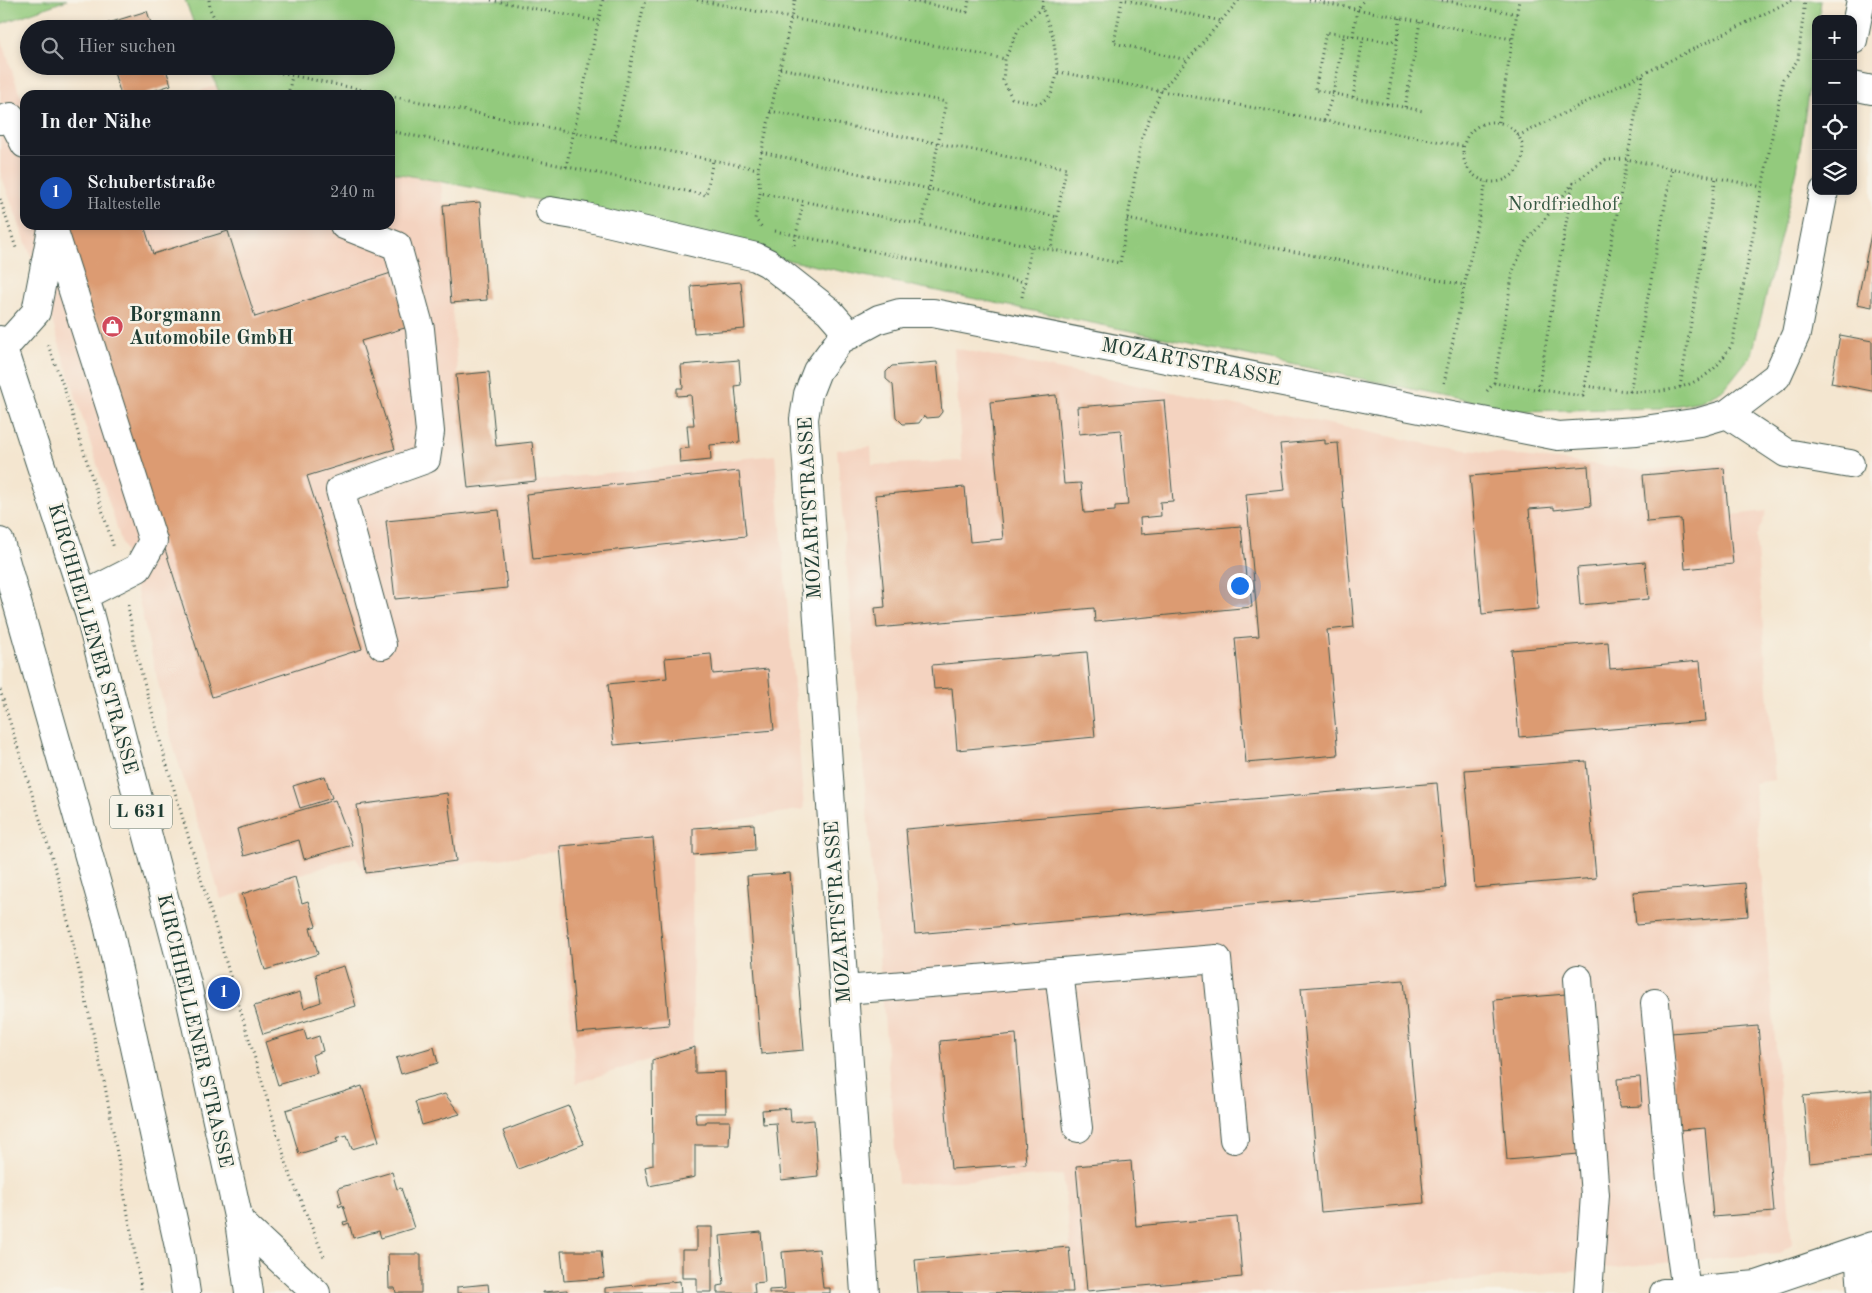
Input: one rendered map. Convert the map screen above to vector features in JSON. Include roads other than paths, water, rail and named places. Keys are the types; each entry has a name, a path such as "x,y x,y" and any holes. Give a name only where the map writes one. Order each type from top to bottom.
{"street":[{"path":"1857,20 1861,0"},
{"path":"1857,87 1872,90"},
{"path":"0,120 12,117 20,134"},
{"path":"1823,195 1796,334 1776,376 1727,414 1786,453 1850,464"},
{"path":"550,212 586,217 756,258 768,263 829,311 850,335"},
{"path":"2,344 36,312 51,230"},
{"path":"53,230 153,541 138,568 83,596"},
{"path":"357,230 397,246 420,329 430,432 426,459 340,490 382,645"},
{"name":"MOZARTSTRASSE","path":"865,1293 804,419 808,394 817,371 840,340 879,320 900,313 932,313 1558,436 1637,431 1700,422 1727,414"},
{"name":"KIRCHHELLENER STRASSE","path":"2,344 83,596 187,984 239,1221 249,1293"},
{"name":"L 631","path":"0,542 108,920 179,1247 186,1293"},
{"path":"845,990 1217,960 1234,1139"},
{"path":"1059,972 1078,1128"},
{"path":"1578,979 1594,1195 1588,1293"},
{"path":"1655,1003 1671,1181 1675,1292 1757,1286 1865,1249 1862,1293"},
{"path":"239,1221 315,1292"}],"place":[{"name":"Borgmann Automobile GmbH","path":"113,327"},
{"name":"Schubertstraße","path":"224,993"}],"park label":[{"name":"Nordfriedhof","path":"1563,205"}]}
